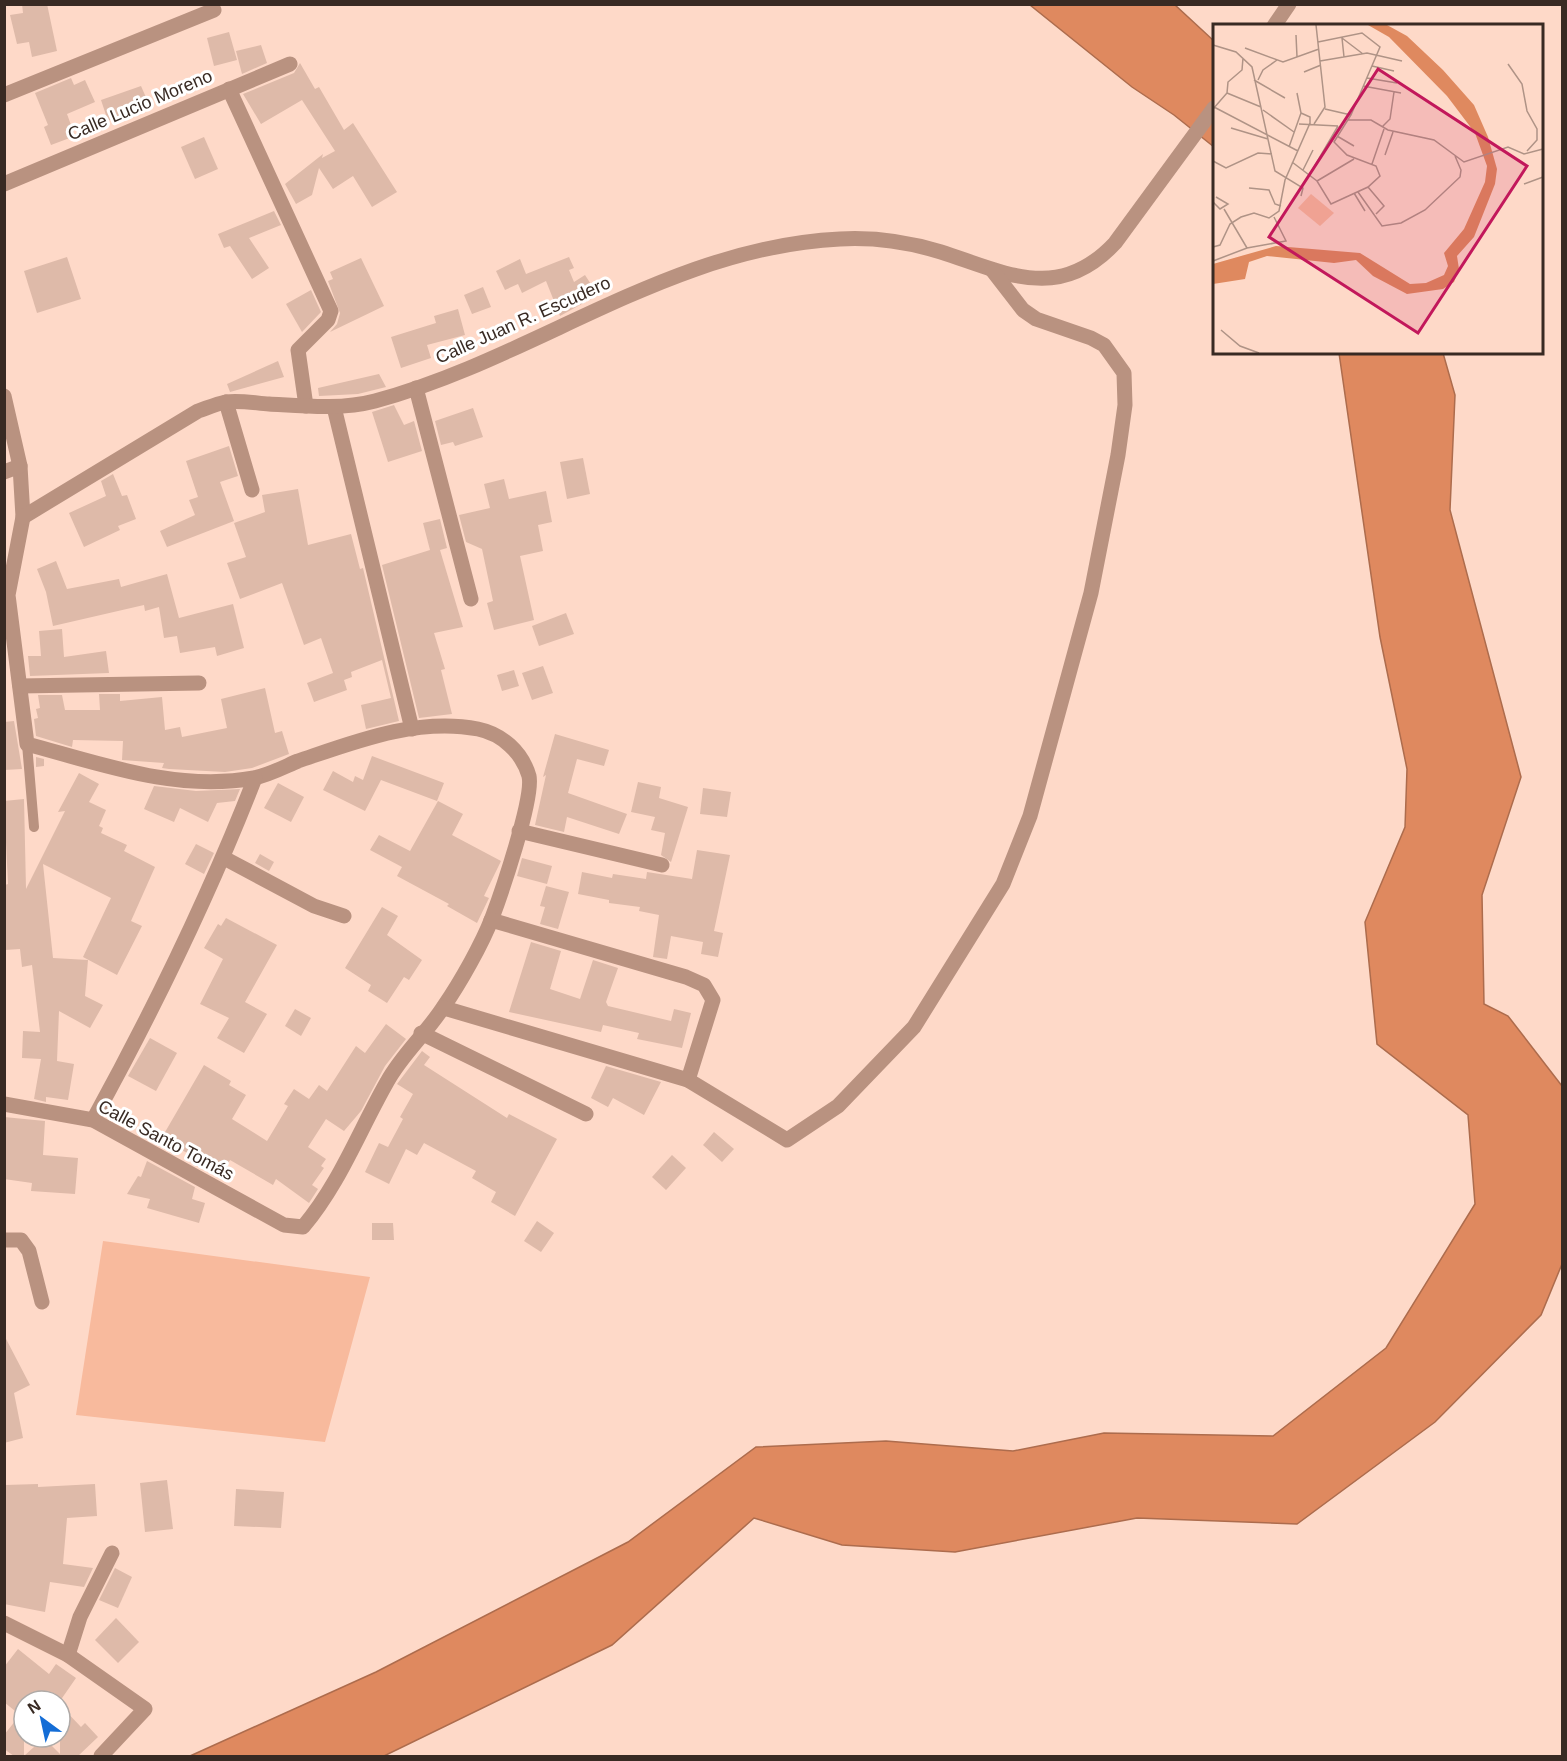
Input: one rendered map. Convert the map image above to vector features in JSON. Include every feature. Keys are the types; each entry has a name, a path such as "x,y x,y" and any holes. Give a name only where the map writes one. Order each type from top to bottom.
{"street":[{"path":"1275,24 1289,4"},
{"path":"4,95 214,10"},
{"name":"Calle Lucio Moreno","path":"4,184 290,64"},
{"path":"229,89 331,311 328,320 298,350 306,406"},
{"name":"Calle Juan R. Escudero","path":"23,517 198,411 226,402 334,407 373,402 416,388 678,273 758,250 842,239 890,240 1032,280 1056,278 1095,262 1126,230 1213,111"},
{"path":"444,1008 688,1080 787,1140 838,1106 914,1027 1003,884 1030,816 1064,700 1091,593 1118,455 1125,405 1124,373 1115,356 1104,345 1090,338 1036,319 1023,310 992,270"},
{"path":"416,388 471,599"},
{"path":"4,396 20,466 23,517 6,596 27,744 143,775 188,782 255,778 358,741 412,729 458,726 480,729 503,737 518,755 529,778 519,831 491,920 444,1008 421,1034 586,1114"},
{"path":"226,402 252,490"},
{"path":"334,407 412,729"},
{"path":"4,472 20,466"},
{"path":"20,686 199,683"},
{"path":"93,1120 143,1028 224,858 255,778"},
{"path":"519,831 662,865"},
{"path":"224,858 314,906 344,916"},
{"path":"491,920 686,977 704,985 713,1000 688,1080"},
{"name":"Calle Santo Tomás","path":"4,1104 93,1120 284,1225 303,1227 322,1204 353,1152 388,1080 421,1034"},
{"path":"4,1240 21,1240 29,1251 42,1302"},
{"path":"68,1654 80,1617 112,1553"},
{"path":"4,1623 68,1654 145,1709 101,1756"}],"lane":[{"path":"27,744 34,827"}],"shaded area":[{"path":"1030,5 1175,5 1213,40 1213,146 1174,115 1132,87"},
{"path":"1339,354 1443,354 1455,395 1450,510 1521,777 1482,895 1484,1004 1508,1016 1562,1086 1562,1264 1541,1315 1435,1422 1297,1524 1137,1518 955,1552 842,1545 754,1518 612,1645 384,1756 190,1756 376,1672 628,1542 756,1447 886,1441 1013,1451 1104,1433 1273,1436 1386,1348 1475,1204 1468,1115 1377,1044 1365,922 1405,827 1407,769 1380,637"},
{"path":"103,1241 370,1277 325,1442 76,1415"}],"building":[{"path":"22,4 47,4 57,51 32,57 29,42 17,44 10,15 23,13"},
{"path":"229,32 237,60 214,66 207,38"},
{"path":"261,45 267,63 242,74 236,51"},
{"path":"300,63 315,89 319,87 344,130 353,123 397,192 372,207 353,176 333,189 319,168 312,195 296,204 285,184 323,154 322,158 335,151 302,100 261,124 243,94 294,73"},
{"path":"71,78 74,85 85,80 95,102 67,114 75,136 51,145 44,127 48,125 35,93"},
{"path":"141,86 148,102 108,121 101,100"},
{"path":"204,137 218,169 195,179 181,147"},
{"path":"274,211 281,225 249,238 269,268 252,279 230,246 224,248 218,234"},
{"path":"67,257 81,299 37,313 24,271"},
{"path":"569,257 574,268 569,270 574,282 585,275 598,295 560,316 546,281 522,293 518,284 505,290 496,271 520,259 526,274"},
{"path":"361,258 384,306 330,332 337,324 340,313 328,281 333,279 330,272"},
{"path":"483,287 491,307 472,314 464,295"},
{"path":"311,290 321,312 302,332 286,304"},
{"path":"458,309 465,335 427,345 431,358 401,368 391,337 436,323 434,316"},
{"path":"278,361 284,377 230,392 227,384"},
{"path":"379,374 386,387 358,394 319,396 318,388"},
{"path":"394,405 404,425 414,421 422,451 388,462 372,412"},
{"path":"473,408 483,437 455,446 453,442 441,445 435,421"},
{"path":"229,446 238,476 220,482 234,521 167,547 160,531 195,515 189,500 198,497 186,461"},
{"path":"583,458 590,494 567,499 560,462"},
{"path":"113,474 122,496 127,495 136,519 118,526 120,530 84,547 69,513 106,496 101,481"},
{"path":"504,479 509,499 546,491 552,522 538,525 543,551 520,556 534,620 494,630 487,603 493,601 482,549 466,542 459,515 490,508 484,484"},
{"path":"298,489 308,545 351,534 360,569 363,568 399,721 366,729 361,705 391,698 382,660 351,672 352,677 344,680 347,690 314,702 307,683 333,673 321,638 304,645 282,583 240,599 227,563 246,557 234,523 265,512 262,495"},
{"path":"440,519 447,548 440,550 463,627 434,633 445,669 441,670 452,714 419,718 382,565 430,550 423,523"},
{"path":"56,561 67,589 119,579 121,587 167,574 179,618 233,604 244,648 217,656 215,647 180,653 177,636 164,638 159,607 145,611 144,605 53,626 46,592 37,569"},
{"path":"566,613 574,634 539,646 532,626"},
{"path":"62,629 64,657 106,651 109,673 30,676 28,656 41,656 39,631"},
{"path":"543,666 553,693 532,700 522,673"},
{"path":"514,670 519,686 502,691 497,675"},
{"path":"265,688 275,733 282,731 289,754 252,768 225,772 162,768 164,763 122,760 123,741 73,740 72,747 36,736 34,719 38,718 36,709 40,708 38,695 62,695 65,710 100,710 99,694 120,694 120,701 162,697 165,730 180,727 182,737 227,728 221,699"},
{"path":"14,721 22,769 4,770 4,722"},
{"path":"555,734 609,750 604,766 577,759 568,793 627,814 619,834 567,817 564,832 535,825 546,775 543,777"},
{"path":"372,756 444,783 437,801 381,780 365,811 323,790 333,771 353,782 355,776 363,780"},
{"path":"36,757 44,759 44,766 36,767"},
{"path":"79,773 99,784 89,802 106,810 99,826 103,828 101,833 127,845 124,851 155,867 131,921 142,926 117,975 83,957 111,898 43,864 53,958 88,960 85,996 103,1005 90,1028 59,1011 57,1061 74,1064 68,1100 46,1097 46,1102 34,1099 41,1059 22,1058 23,1031 40,1032 32,965 22,967 20,949 5,950 5,885 8,884 4,801 24,799 26,889 65,811 58,812"},
{"path":"638,782 661,787 659,798 688,807 671,862 661,855 665,833 651,830 655,817 631,812"},
{"path":"278,783 304,797 291,822 264,808"},
{"path":"154,786 196,791 240,789 235,801 217,803 208,822 180,808 174,822 144,809"},
{"path":"703,788 731,792 727,817 700,814"},
{"path":"438,801 463,814 452,835 501,861 484,896 489,898 477,923 447,906 449,904 397,876 402,867 370,850 379,835 410,851"},
{"path":"196,844 214,853 204,874 185,864"},
{"path":"697,850 730,855 714,931 723,933 718,957 701,954 703,942 671,936 667,959 653,957 659,915 639,911 640,907 609,903 609,900 578,894 582,872 612,878 613,874 646,879 647,872 692,879"},
{"path":"260,854 274,862 269,871 255,863"},
{"path":"522,858 552,866 547,884 517,876"},
{"path":"546,886 569,892 558,929 540,924 545,907 540,906"},
{"path":"382,907 398,916 387,935 422,960 409,980 404,977 387,1003 368,991 371,985 345,968"},
{"path":"226,918 277,945 245,1002 267,1014 244,1053 217,1038 229,1018 200,1004 223,959 204,948 218,924 221,926"},
{"path":"531,942 561,951 550,989 580,999 593,960 618,968 606,1002 608,1006 671,1021 674,1009 691,1013 682,1048 637,1039 639,1033 603,1025 601,1032 509,1012"},
{"path":"295,1009 311,1018 301,1036 285,1026"},
{"path":"386,1024 406,1039 385,1066 361,1111 344,1131 326,1119 308,1147 326,1159 321,1166 324,1168 312,1185 318,1189 309,1203 276,1179 273,1185 230,1160 223,1172 161,1139 204,1065 231,1081 229,1085 246,1095 232,1119 267,1141 288,1106 284,1104 294,1089 309,1099 319,1085 327,1091 356,1046 365,1053"},
{"path":"150,1038 177,1053 156,1091 128,1076"},
{"path":"422,1051 430,1057 424,1065 507,1118 509,1114 557,1139 515,1216 491,1202 496,1192 472,1178 476,1171 424,1143 417,1155 406,1149 389,1184 365,1172 379,1143 388,1147 403,1119 400,1117 413,1094 397,1084"},
{"path":"606,1066 661,1082 644,1115 613,1098 608,1107 591,1098"},
{"path":"4,1117 45,1121 43,1155 78,1158 75,1194 31,1191 32,1183 4,1179"},
{"path":"714,1132 734,1149 722,1162 703,1145"},
{"path":"672,1155 686,1168 666,1190 652,1177"},
{"path":"147,1161 195,1187 192,1199 205,1203 199,1223 147,1208 150,1199 127,1194 138,1176 141,1177"},
{"path":"537,1221 554,1233 541,1252 524,1241"},
{"path":"372,1223 393,1223 394,1240 372,1240"},
{"path":"4,1335 30,1385 14,1393 23,1438 4,1443"},
{"path":"167,1480 173,1529 145,1532 140,1483"},
{"path":"38,1484 38,1487 95,1484 97,1516 67,1518 63,1564 93,1568 84,1587 50,1582 45,1612 4,1604 5,1485"},
{"path":"236,1489 284,1492 281,1528 234,1526"},
{"path":"115,1568 132,1577 118,1608 99,1600"},
{"path":"116,1618 139,1642 118,1663 95,1640"},
{"path":"18,1649 49,1674 56,1664 76,1678 68,1689 12,1689 12,1708 4,1702 4,1667"},
{"path":"72,1718 81,1727 85,1723 98,1737 78,1756 24,1756 32,1749 55,1749 60,1754 60,1749 72,1749"},
{"path":"12,1725 12,1749 24,1749 24,1756 14,1756 4,1749 4,1735"}]}
